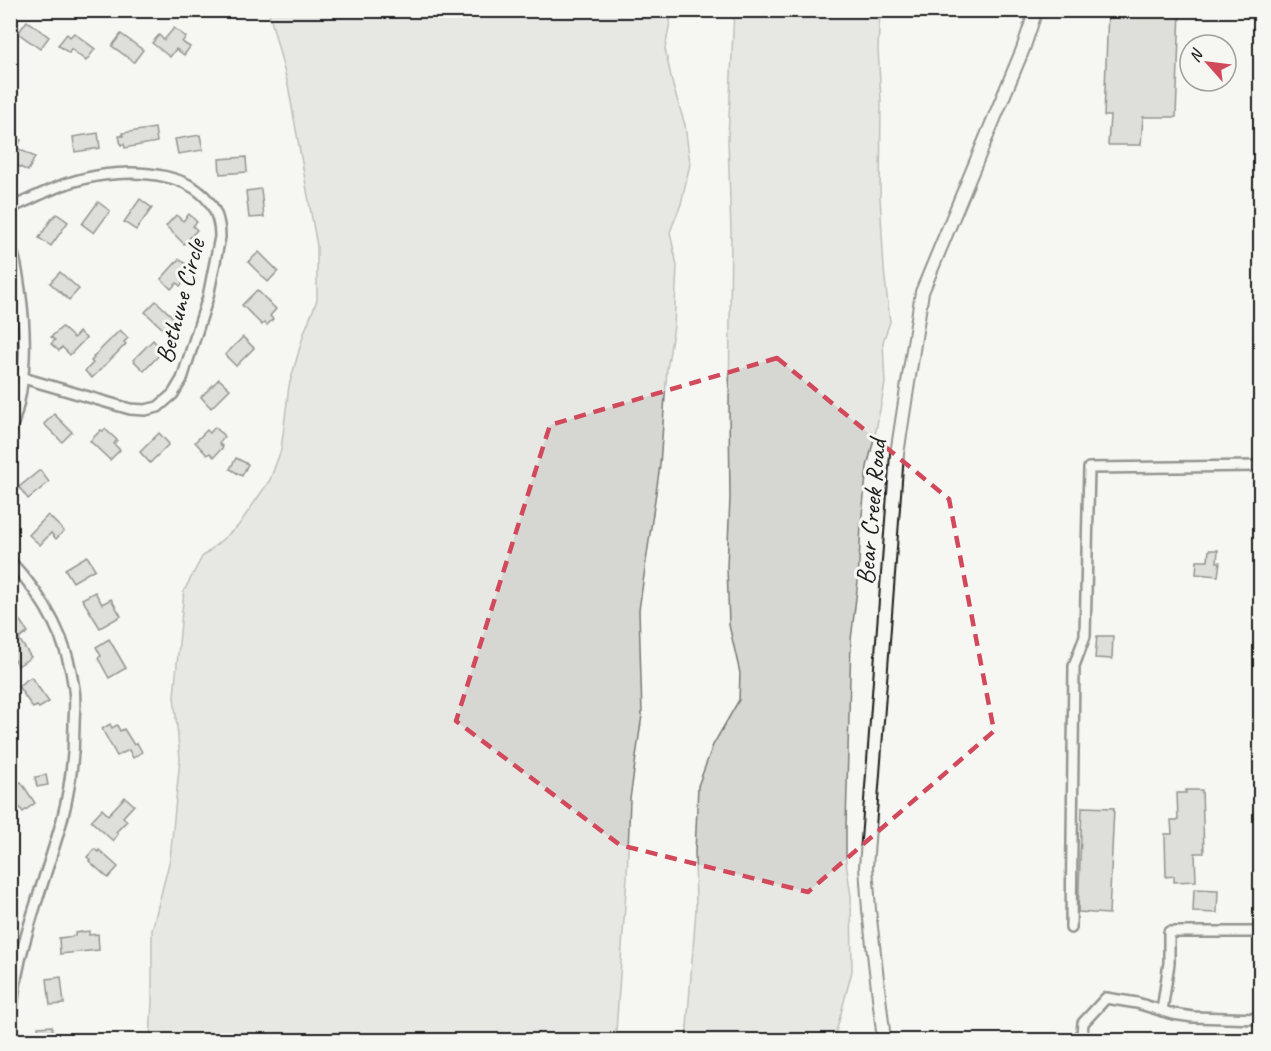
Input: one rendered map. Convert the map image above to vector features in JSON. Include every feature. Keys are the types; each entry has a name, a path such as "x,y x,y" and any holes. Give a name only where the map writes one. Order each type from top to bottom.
{"street":[{"path":"90,10 103,12 107,10"},
{"name":"Bear Creek Road","path":"884,1041 868,910 866,867 897,454 922,292 1023,49 1036,10"},
{"name":"Bethune Circle","path":"10,208 75,180 109,174 156,175 177,179 195,188 210,201 220,226 220,237 208,297 182,379 173,394 158,407 145,410 130,409 23,378"},
{"path":"10,245 18,272 25,327 23,378 10,432"},
{"path":"1071,928 1074,666 1085,636 1089,468 1260,466"},
{"path":"10,561 30,584 55,622 67,655 74,691 74,751 70,779 62,819 22,948 12,1007 11,1041"},
{"path":"1162,1011 1169,963 1169,932 1260,932"},
{"path":"1082,1033 1083,1023 1106,998 1193,1017 1260,1019"}],"highlighted area":[{"path":"777,358 949,499 994,731 808,892 620,845 456,721 550,425"}],"shaded area":[{"path":"265,11 672,11 665,49 685,125 690,164 681,204 670,232 677,266 674,326 667,369 660,465 639,610 642,715 630,799 616,1040 150,1040 152,930 170,859 180,759 174,696 184,591 202,557 238,526 270,480 281,450 289,386 304,333 317,300 317,246 288,85 270,16"},
{"path":"734,11 880,11 878,48 881,101 880,197 884,270 890,322 883,342 885,384 867,467 851,640 846,862 851,896 852,971 834,1040 686,1040 696,910 695,852 698,786 713,745 739,700 740,673 729,625 727,566 730,498 731,232 728,139"}],"building":[{"path":"1108,10 1180,10 1176,117 1143,117 1141,145 1108,145 1110,116 1104,116"},
{"path":"27,21 49,37 40,49 18,33"},
{"path":"174,28 186,37 182,42 190,47 184,55 176,49 170,57 152,43 159,35 164,40"},
{"path":"74,33 95,49 86,61 71,49 69,53 58,45 67,34 70,37"},
{"path":"121,34 143,50 134,62 112,46"},
{"path":"155,128 157,142 125,148 124,144 121,145 119,136 123,136 122,133"},
{"path":"98,133 100,148 75,152 73,137"},
{"path":"10,135 21,140 17,148 35,157 28,171 10,162"},
{"path":"200,135 203,150 178,154 175,139"},
{"path":"246,157 247,172 220,174 219,159"},
{"path":"261,189 264,217 249,218 246,191"},
{"path":"140,199 152,208 136,230 124,222"},
{"path":"98,202 110,211 94,233 82,224"},
{"path":"57,214 68,222 51,246 39,238"},
{"path":"189,214 197,222 193,226 197,230 184,244 166,226 176,215 183,221"},
{"path":"259,252 278,271 268,282 248,262"},
{"path":"179,259 186,264 184,266 189,270 183,276 187,279 180,286 177,283 171,289 161,279"},
{"path":"60,272 79,289 69,300 50,283"},
{"path":"257,290 276,309 270,316 273,319 267,325 264,323 262,325 242,305"},
{"path":"156,301 176,320 165,331 145,312"},
{"path":"62,327 74,338 79,332 86,338 70,355 62,347 59,351 51,344 55,340 51,337"},
{"path":"120,330 128,338 124,342 126,344 92,378 85,371 93,363 91,361 93,357"},
{"path":"243,337 254,348 236,366 225,355"},
{"path":"153,340 163,351 144,371 133,360"},
{"path":"219,379 230,389 211,408 201,397"},
{"path":"54,414 72,432 62,442 44,424"},
{"path":"215,427 225,437 219,443 223,447 214,457 210,453 207,455 195,442 207,430 210,433"},
{"path":"105,429 117,440 114,444 120,450 110,460 90,441"},
{"path":"159,433 169,444 150,463 140,452"},
{"path":"236,458 248,464 242,476 230,469"},
{"path":"40,470 49,482 28,499 19,487"},
{"path":"48,515 64,531 56,539 51,533 40,545 29,535"},
{"path":"1209,550 1218,550 1217,562 1220,562 1218,576 1196,574 1197,561 1208,561"},
{"path":"87,556 95,569 73,582 65,569"},
{"path":"95,592 102,604 111,599 121,616 100,628 82,599"},
{"path":"10,607 28,632 19,639 31,657 18,666 10,654"},
{"path":"1097,636 1113,636 1112,659 1095,658"},
{"path":"109,639 126,668 109,678 98,658 101,656 96,647"},
{"path":"31,677 49,702 39,708 37,706 33,708 18,686"},
{"path":"110,724 112,728 117,725 120,731 124,729 134,745 137,743 142,752 133,758 129,750 117,756 102,729"},
{"path":"46,775 48,785 37,787 35,777"},
{"path":"21,782 35,803 23,812 10,794 10,789"},
{"path":"1186,790 1202,790 1204,853 1195,853 1196,881 1174,882 1174,876 1166,877 1165,834 1172,834 1171,820 1178,820 1177,793 1186,793"},
{"path":"125,797 134,805 123,817 127,821 116,832 118,834 113,841 91,821 102,809 108,815"},
{"path":"1082,807 1114,808 1109,914 1078,912"},
{"path":"94,849 98,852 99,850 118,867 108,878 87,857"},
{"path":"1194,889 1218,890 1217,913 1193,912"},
{"path":"89,931 89,935 98,934 99,950 60,954 59,938"},
{"path":"61,977 64,1004 50,1005 47,979"},
{"path":"52,1026 54,1041 39,1041 38,1027"}]}
